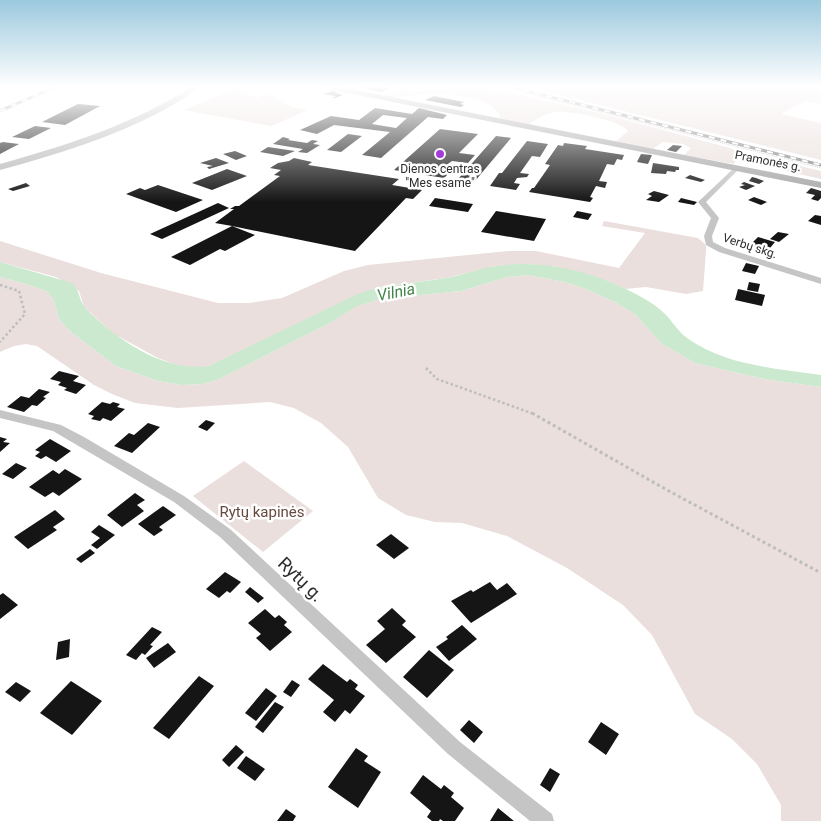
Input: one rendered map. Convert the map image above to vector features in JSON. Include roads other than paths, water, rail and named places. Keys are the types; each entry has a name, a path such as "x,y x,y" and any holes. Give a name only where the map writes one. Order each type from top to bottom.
{"main road":[{"path":"0,168 124,125"},
{"name":"Pramonės g.","path":"521,125 821,185"}],"street":[{"name":"Verbų skg.","path":"736,168 702,202 715,218 708,236 709,243 722,250 821,281"},
{"name":"Rytų g.","path":"3,418 56,428 80,440 179,499 225,533 454,748 545,821"}],"water":[{"name":"Vilnia","path":"0,262 72,283 87,310 109,330 135,348 164,361 194,367 209,366 360,293 446,278 497,266 513,264 546,265 595,276 637,294 663,312 687,338 718,355 769,368 821,375 821,387 764,379 695,363 661,343 636,315 615,302 565,282 527,275 507,277 461,291 380,299 357,306 328,324 217,380 202,384 182,385 158,381 116,366 71,332 59,319 54,301 48,292 0,277"}],"railway":[{"path":"663,125 821,165"}],"place":[{"name":"Dienos centras \"Mes esame\"","path":"440,154"}],"park label":[{"name":"Rytų kapinės","path":"262,512"}]}
